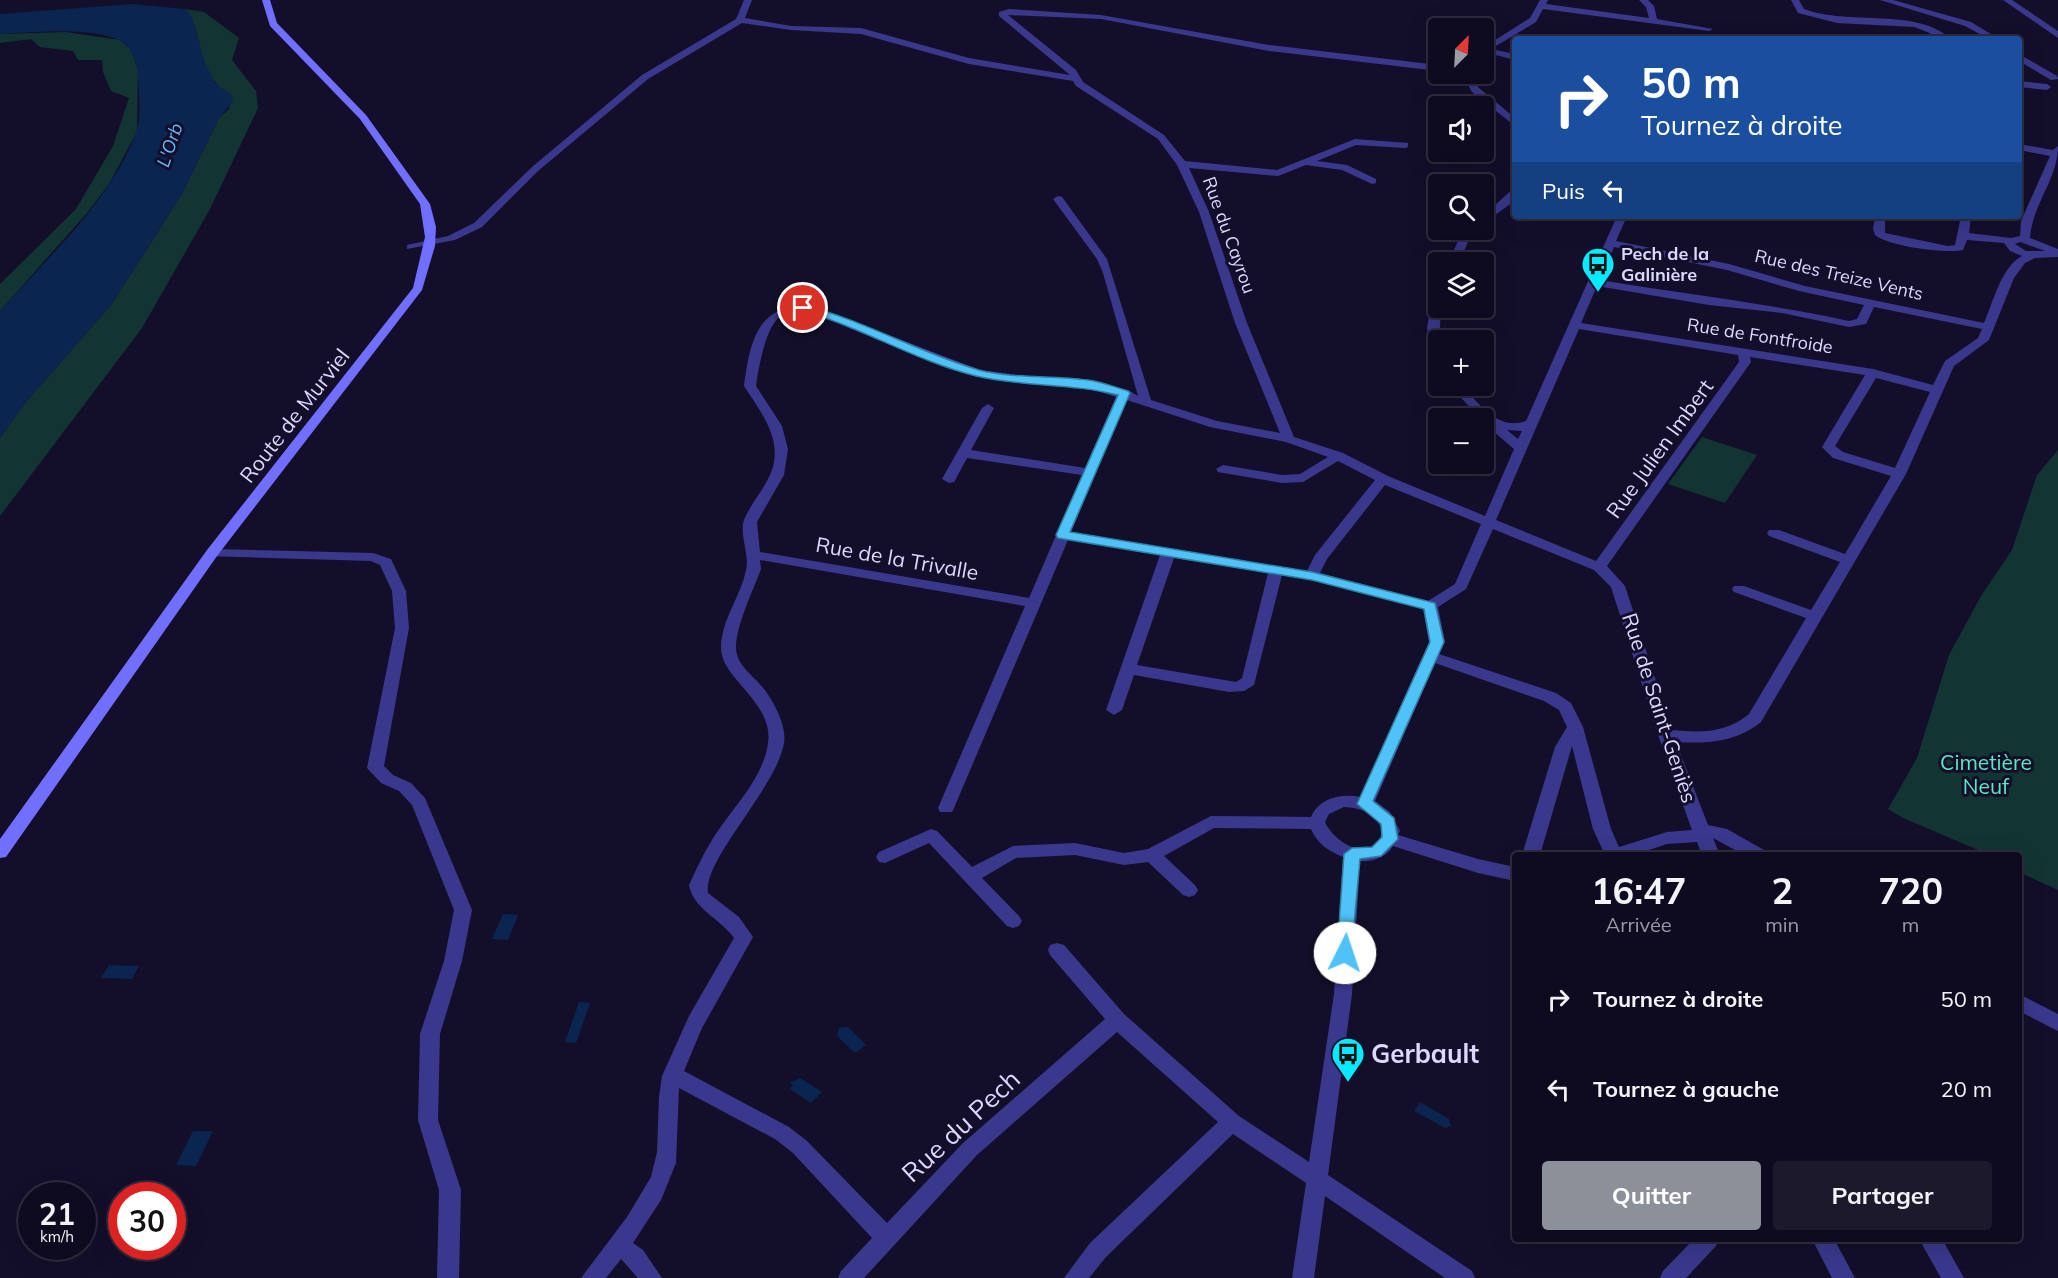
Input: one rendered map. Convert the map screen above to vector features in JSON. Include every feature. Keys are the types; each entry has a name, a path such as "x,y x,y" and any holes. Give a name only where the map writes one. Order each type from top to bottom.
{"main road":[{"name":"Route de Murviel","path":"0,852 212,553 418,288 432,243 430,219 425,204 363,117 273,24 266,0"}],"street":[{"path":"411,247 432,243 478,225 535,170 637,83 740,20 748,0"},
{"path":"1643,0 1650,6 1654,22"},
{"path":"1795,0 1800,11 1816,17 1929,28 1942,36"},
{"path":"1884,0 1968,24 1990,36"},
{"path":"2007,0 2058,35"},
{"path":"1494,44 1533,20 1542,3 1709,29"},
{"name":"Rue du Cayrou","path":"1288,439 1241,323 1204,212 1182,164 1161,137 1079,84 1073,72 1002,14 1009,11 1101,17 1269,48 1428,67"},
{"path":"740,20 791,28 861,31 969,61 1077,79"},
{"path":"1494,52 1512,56"},
{"path":"2022,59 2050,82"},
{"path":"2022,84 2050,82"},
{"path":"1472,84 1475,90 1512,121"},
{"path":"1182,164 1269,174 1306,163 1355,142 1404,145"},
{"path":"2022,147 2057,151 2026,221 2027,250"},
{"path":"1306,163 1344,167 1372,181"},
{"path":"1666,735 1710,738 1739,732 1755,718 1899,474 1948,364 1983,340 2009,278 2034,238 2036,224 2058,171"},
{"path":"1494,212 1512,195"},
{"path":"1058,199 1102,259 1145,400"},
{"path":"1365,804 1431,656 1438,635 1429,612 1430,606 1436,600 1453,594 1461,586 1621,219"},
{"path":"1880,219 1878,229 1880,235 1948,249 1959,248 1966,219"},
{"path":"1963,236 2027,250 2058,253"},
{"name":"Rue des Treize Vents","path":"1611,243 1729,267 1779,283 1988,327"},
{"path":"1594,282 1708,302 1782,310 1849,324 1862,322 1871,302"},
{"path":"592,1278 619,1245 656,1187 666,1161 668,1093 673,1075 693,1023 744,937 733,922 700,896 698,885 718,844 770,766 777,741 772,717 758,692 738,671 729,650 730,634 754,569 750,522 777,475 782,448 776,426 750,386 752,370 766,324 775,315 798,308 815,310 882,338 978,373 1018,379 1089,384 1124,393 1214,424 1288,439 1338,456 1383,480 1599,567"},
{"name":"Rue de Fontfroide","path":"1575,325 1873,373 1937,390"},
{"name":"Rue Julien Imbert","path":"1599,567 1745,362 1743,352"},
{"path":"1873,373 1828,447 1838,456 1899,474"},
{"path":"946,808 1124,393"},
{"path":"1466,396 1477,408"},
{"path":"949,479 988,408"},
{"path":"1494,424 1519,428 1533,423"},
{"path":"1494,425 1522,448"},
{"path":"963,453 1089,472"},
{"path":"1223,469 1282,479 1303,478 1338,456"},
{"path":"1312,576 1320,558 1383,480"},
{"path":"1774,533 1847,560"},
{"path":"1062,535 1276,569 1430,606"},
{"path":"1114,710 1169,551"},
{"path":"212,553 373,557 386,562 399,591 402,628 375,768 387,779 405,787 419,802 463,910 453,961 430,1034 428,1120 450,1190 448,1278"},
{"name":"Rue de la Trivalle","path":"754,555 1033,603"},
{"name":"Rue de Saint-Geniès","path":"1599,567 1618,586 1666,735 1709,852"},
{"path":"1129,669 1229,687 1239,687 1249,681 1276,569"},
{"path":"1739,589 1814,616"},
{"path":"1431,656 1550,697 1565,706 1575,727 1602,829 1614,852"},
{"path":"1532,852 1563,747 1575,727"},
{"path":"1342,801 1365,804 1375,808 1389,822 1390,839 1376,852 1352,854 1331,846 1323,839 1317,823 1324,809 1332,804 1342,801"},
{"path":"971,876 1013,852 1075,849 1124,859 1152,855 1211,822 1317,823"},
{"path":"1624,852 1667,838 1700,833 1721,833 1753,852"},
{"path":"885,857 931,835 1013,921"},
{"path":"1390,839 1478,866 1512,873"},
{"path":"1303,1278 1342,994 1352,854"},
{"path":"1152,855 1189,890"},
{"path":"1057,950 1117,1020 1232,1122 1464,1278"},
{"path":"2022,1004 2058,1023"},
{"name":"Rue du Pech","path":"849,1278 970,1149 1117,1020"},
{"path":"673,1075 782,1133 800,1147 886,1237"},
{"path":"1075,1278 1098,1250 1232,1122"},
{"path":"1671,1278 1705,1242"},
{"path":"1825,1242 1844,1278"},
{"path":"1932,1242 1953,1278"},
{"path":"619,1245 635,1257 651,1278"}],"green space":[{"path":"185,9 204,12 239,38 232,60 256,91 258,108 210,209 142,328 0,516 0,438 25,403 111,305 182,194 219,118 229,109 231,95 218,85 205,66 195,26"},
{"path":"66,32 120,40 131,50 138,70 137,132 109,184 87,213 0,311 0,284 76,209 113,146 129,98 111,91 103,72 102,60 78,60 73,51 40,47 31,39 0,43 0,34"},
{"path":"1702,437 1757,455 1725,503 1668,484"},
{"name":"Cimetière Neuf","path":"2058,450 2058,890 2022,873 2024,869 2022,868 2022,852 1983,852 1903,818 1888,809 1917,758 1949,655 1981,596 2012,550 2037,475"}],"water":[{"name":"L'Orb","path":"132,4 185,9 192,17 205,63 215,83 231,95 233,102 219,118 182,194 111,305 25,403 0,438 0,311 76,228 111,182 136,133 140,106 137,67 131,51 124,43 92,33 0,34 0,14"},
{"path":"503,914 518,915 508,940 492,939"},
{"path":"109,965 139,966 132,979 101,978"},
{"path":"579,1002 590,1003 576,1043 565,1042"},
{"path":"848,1027 866,1045 855,1053 837,1036 839,1028"},
{"path":"800,1078 822,1092 811,1103 790,1089 793,1085 790,1083"},
{"path":"1420,1102 1449,1119 1451,1126 1445,1128 1414,1111"},
{"path":"193,1131 213,1131 196,1166 176,1165"}],"place":[{"name":"Pech de la Galinière","path":"1598,293"},
{"name":"Gerbault","path":"1348,1083"}],"route":[{"path":"803,308 837,317 882,338 978,373 1018,379 1089,384 1124,393 1062,535 1276,569 1348,583 1430,606 1429,612 1438,635 1437,642 1365,804 1375,808 1389,822 1390,839 1385,847 1376,852 1365,855 1352,854 1345,953"}]}
